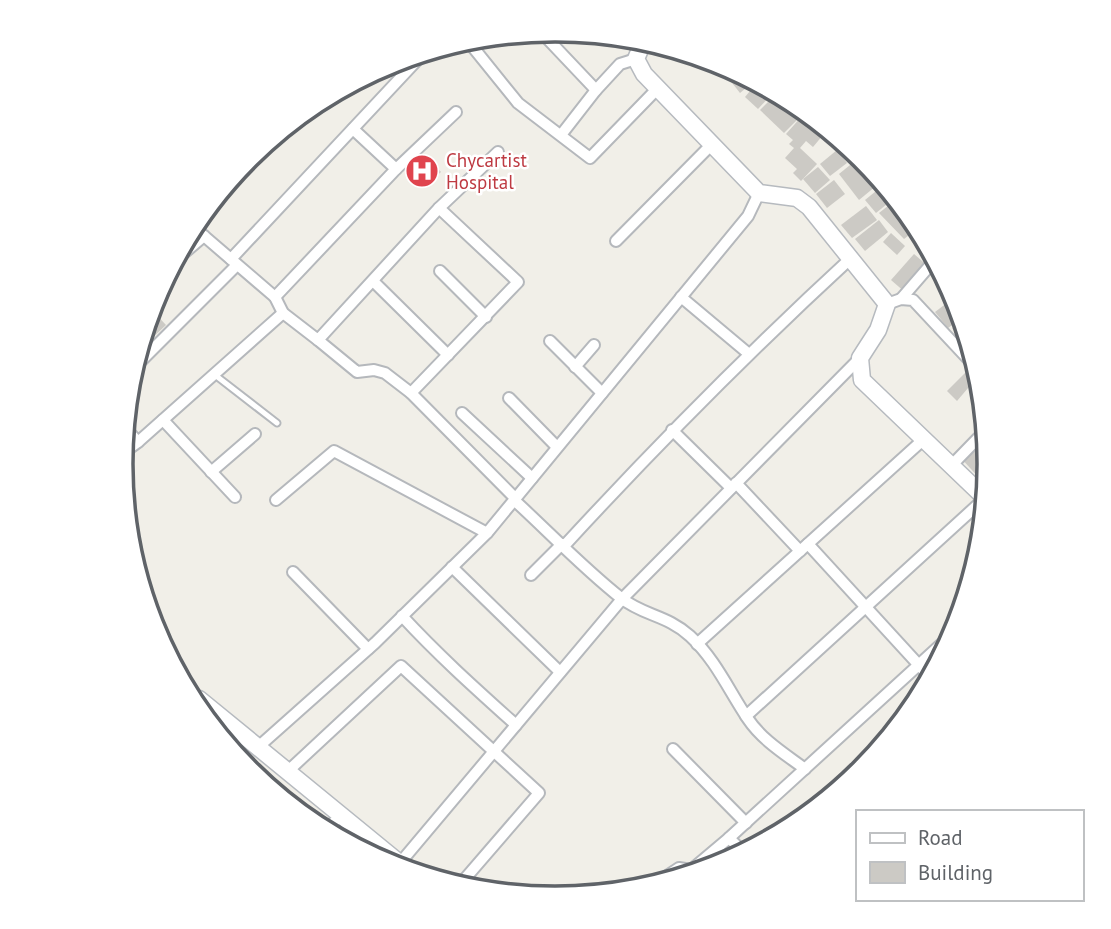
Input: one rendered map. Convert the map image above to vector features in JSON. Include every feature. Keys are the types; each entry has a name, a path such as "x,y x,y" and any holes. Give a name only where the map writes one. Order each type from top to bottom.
{"street":[{"path":"551,42 596,90"},
{"path":"475,50 518,103 590,158 658,88"},
{"path":"561,135 596,90 620,64 638,50 644,74 759,193 797,198 810,207 851,258 894,301 913,300 964,354"},
{"path":"147,355 410,68"},
{"path":"275,297 396,169 456,113"},
{"path":"352,129 396,169"},
{"path":"616,241 712,144"},
{"path":"318,341 439,208 498,152"},
{"path":"257,748 368,649 487,533 748,216 759,193"},
{"path":"411,393 518,282 439,208"},
{"path":"201,234 275,297 283,313 357,372 374,370 384,373 411,393 514,499 622,599 646,613 661,615 697,644 725,677 746,716 764,738 805,769"},
{"path":"531,575 672,430 851,258"},
{"path":"408,861 494,751 622,599 860,358 894,301 928,267"},
{"path":"440,271 486,317"},
{"path":"373,281 448,355"},
{"path":"681,297 749,354"},
{"path":"134,445 283,313"},
{"path":"550,341 602,393"},
{"path":"575,367 594,345"},
{"path":"860,358 862,380 977,493"},
{"path":"509,398 557,447"},
{"path":"462,413 532,478"},
{"path":"163,420 235,497"},
{"path":"672,430 867,606 924,671"},
{"path":"211,472 255,434"},
{"path":"134,438 138,442"},
{"path":"697,644 924,439"},
{"path":"951,466 977,439"},
{"path":"276,500 334,451 487,533"},
{"path":"746,716 976,506"},
{"path":"452,567 561,672"},
{"path":"292,572 368,649"},
{"path":"402,616 449,667 464,676 516,725"},
{"path":"702,861 934,651"},
{"path":"286,772 401,666 539,793 466,877"},
{"path":"210,708 286,772 335,821 368,842"},
{"path":"673,749 746,823"},
{"path":"729,838 737,846"}],"lane":[{"path":"215,375 277,423"}],"building":[{"path":"730,80 746,88 740,93"},
{"path":"750,90 767,99 758,109 745,97"},
{"path":"769,101 798,119 784,133 760,110"},
{"path":"799,119 822,136 813,147 806,141 800,148 817,164 801,181 793,173 797,169 785,158 794,148 789,144 793,140 786,134"},
{"path":"837,150 847,163 830,176 820,164"},
{"path":"425,154 441,172 427,184 412,165"},
{"path":"852,164 874,187 859,200 839,174"},
{"path":"818,167 830,180 815,193 803,179"},
{"path":"834,180 845,194 827,208 816,194"},
{"path":"877,190 888,203 876,213 865,200"},
{"path":"889,205 910,235 904,239 879,213"},
{"path":"866,206 877,220 852,238 841,225"},
{"path":"879,220 888,232 865,251 855,239"},
{"path":"891,233 905,246 897,255 883,242"},
{"path":"914,254 929,268 906,293 891,280"},
{"path":"946,303 954,324 948,328 935,312"},
{"path":"159,318 166,325 152,338"},
{"path":"966,372 968,375 970,385 957,401 947,391"},
{"path":"977,444 978,476 961,458"}],"place":[{"name":"Chycartist Hospital","path":"422,171"}]}
